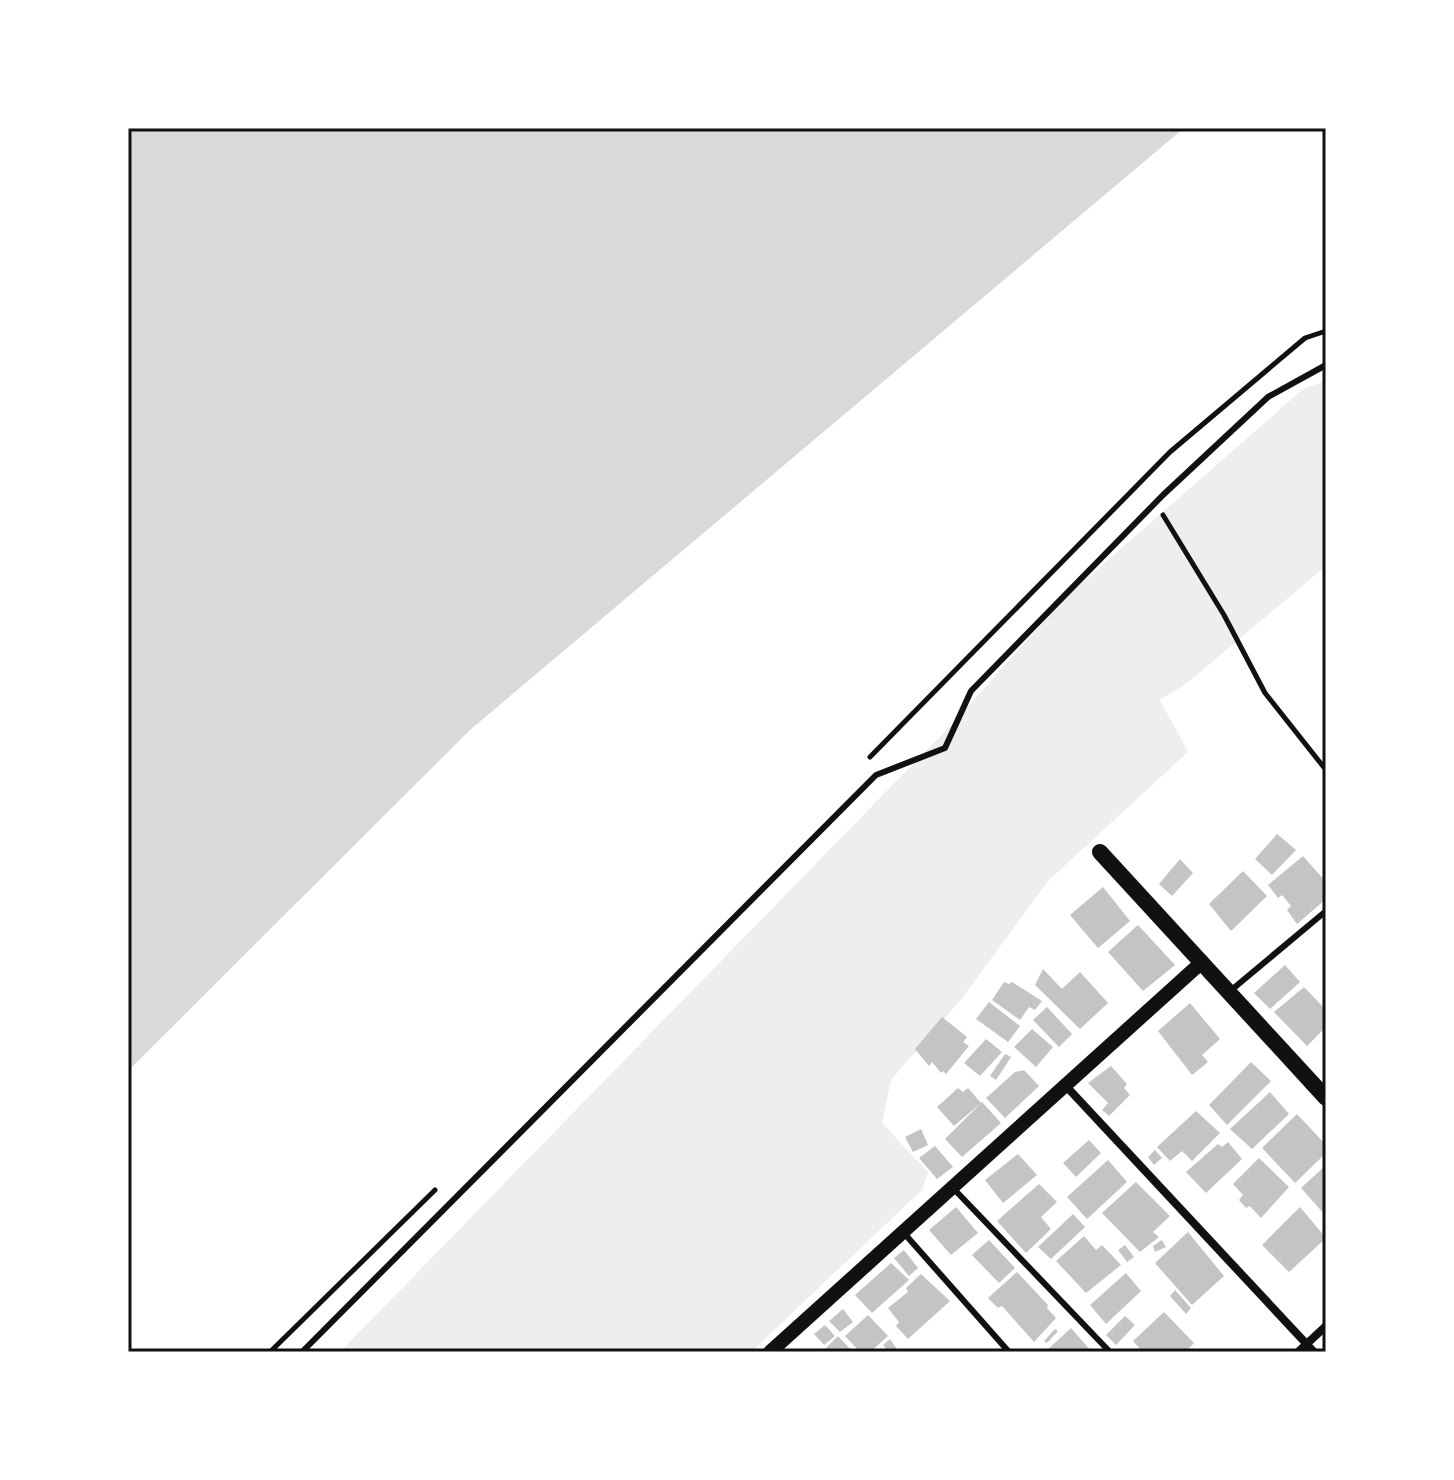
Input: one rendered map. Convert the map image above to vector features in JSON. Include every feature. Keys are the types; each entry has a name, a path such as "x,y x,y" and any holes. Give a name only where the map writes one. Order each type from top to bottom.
{"main road":[{"path":"1100,852 1326,1098"}],"street":[{"path":"770,1352 1202,962"},
{"path":"1065,1085 1314,1352"},
{"path":"1298,1352 1326,1326"}],"lane":[{"path":"302,1352 876,775 945,748 971,691 1155,503 1268,397 1326,365"},
{"path":"1229,992 1326,911"},
{"path":"952,1187 1110,1352"},
{"path":"903,1232 1009,1352"}],"path":[{"path":"1155,503 1224,615 1265,693 1326,770"}],"shaded area":[{"path":"128,128 1184,128 471,729 128,1071"},
{"path":"1326,381 1326,566 1187,683 1160,700 1188,752 1048,881 963,997 891,1080 882,1123 928,1172 922,1190 751,1352 340,1352 952,724 1068,595 1303,389"}],"building":[{"path":"1277,834 1296,850 1272,875 1255,859"},
{"path":"1303,856 1326,882 1326,899 1297,924 1287,910 1291,906 1282,895 1278,898 1268,885"},
{"path":"1180,859 1193,873 1172,896 1159,884"},
{"path":"1243,871 1267,896 1231,931 1209,904"},
{"path":"1103,887 1130,921 1098,948 1070,915"},
{"path":"1138,925 1175,965 1143,991 1108,952"},
{"path":"1285,965 1300,982 1270,1009 1254,993"},
{"path":"1043,969 1062,989 1080,972 1108,1003 1080,1029 1035,985"},
{"path":"1004,982 1012,982 1042,1001 1035,1010 1029,1007 1020,1020 992,1000"},
{"path":"1304,987 1326,1010 1326,1027 1307,1046 1274,1012"},
{"path":"989,1002 1020,1026 1008,1042 976,1019"},
{"path":"1190,1003 1220,1039 1202,1055 1208,1062 1192,1075 1158,1031"},
{"path":"1047,1007 1072,1034 1059,1047 1033,1020"},
{"path":"942,1017 967,1037 963,1042 969,1046 946,1074 941,1073 932,1062 929,1066 915,1049"},
{"path":"1032,1029 1053,1047 1036,1067 1014,1047"},
{"path":"986,1039 1002,1052 980,1076 964,1063"},
{"path":"1005,1054 1011,1057 996,1080 990,1076"},
{"path":"1251,1062 1271,1081 1227,1125 1209,1105"},
{"path":"1111,1066 1127,1084 1124,1088 1130,1095 1109,1116 1102,1110 1108,1103 1088,1083"},
{"path":"1024,1070 1039,1086 1005,1118 986,1098 1015,1072"},
{"path":"958,1088 963,1092 968,1088 981,1103 954,1126 937,1107"},
{"path":"1270,1092 1289,1114 1252,1149 1230,1129"},
{"path":"982,1102 1001,1123 962,1157 945,1139"},
{"path":"1196,1111 1220,1133 1192,1161 1182,1151 1170,1161 1157,1147"},
{"path":"1297,1114 1326,1145 1326,1153 1295,1183 1262,1148"},
{"path":"921,1129 928,1145 913,1152 905,1137"},
{"path":"1089,1140 1101,1153 1076,1177 1063,1163"},
{"path":"1228,1142 1242,1159 1206,1193 1186,1172 1218,1144 1222,1147"},
{"path":"935,1146 953,1167 937,1179 919,1158"},
{"path":"1155,1150 1162,1158 1154,1165 1148,1157"},
{"path":"1018,1154 1037,1175 1003,1203 985,1180"},
{"path":"1259,1158 1289,1187 1261,1218 1239,1200 1243,1195 1233,1184"},
{"path":"1108,1160 1127,1182 1087,1219 1067,1197"},
{"path":"1326,1165 1326,1216 1301,1188"},
{"path":"1136,1182 1170,1216 1153,1232 1159,1237 1140,1252 1102,1213"},
{"path":"1039,1184 1057,1202 1041,1217 1051,1229 1026,1253 997,1221"},
{"path":"956,1207 978,1233 951,1255 929,1230"},
{"path":"1300,1207 1326,1238 1289,1272 1262,1245"},
{"path":"1073,1214 1085,1227 1051,1259 1038,1247"},
{"path":"1188,1232 1224,1276 1192,1305 1155,1263"},
{"path":"1084,1236 1096,1250 1102,1245 1121,1265 1086,1293 1056,1261"},
{"path":"989,1240 1015,1268 999,1283 972,1255"},
{"path":"1162,1240 1166,1247 1155,1252 1153,1246"},
{"path":"1125,1245 1134,1257 1127,1262 1118,1250"},
{"path":"904,1250 918,1268 909,1276 894,1258"},
{"path":"891,1263 909,1280 872,1313 855,1295"},
{"path":"1017,1272 1056,1318 1034,1342 1002,1306 998,1308 988,1298"},
{"path":"1126,1273 1141,1291 1106,1324 1090,1305"},
{"path":"921,1274 950,1301 908,1339 896,1326 899,1322 888,1308 908,1292 906,1288"},
{"path":"1175,1290 1191,1308 1186,1314 1170,1296"},
{"path":"843,1309 853,1322 840,1332 829,1321"},
{"path":"1164,1312 1194,1343 1185,1352 1143,1352 1133,1341"},
{"path":"868,1315 888,1336 870,1352 860,1352 845,1336"},
{"path":"1125,1316 1135,1325 1116,1345 1106,1335"},
{"path":"825,1325 835,1336 824,1345 814,1334"},
{"path":"1071,1328 1092,1352 1045,1352"},
{"path":"1055,1329 1058,1331 1047,1343 1044,1341"},
{"path":"838,1336 853,1352 822,1352"},
{"path":"890,1339 897,1349 894,1352 889,1352 883,1345"}]}
